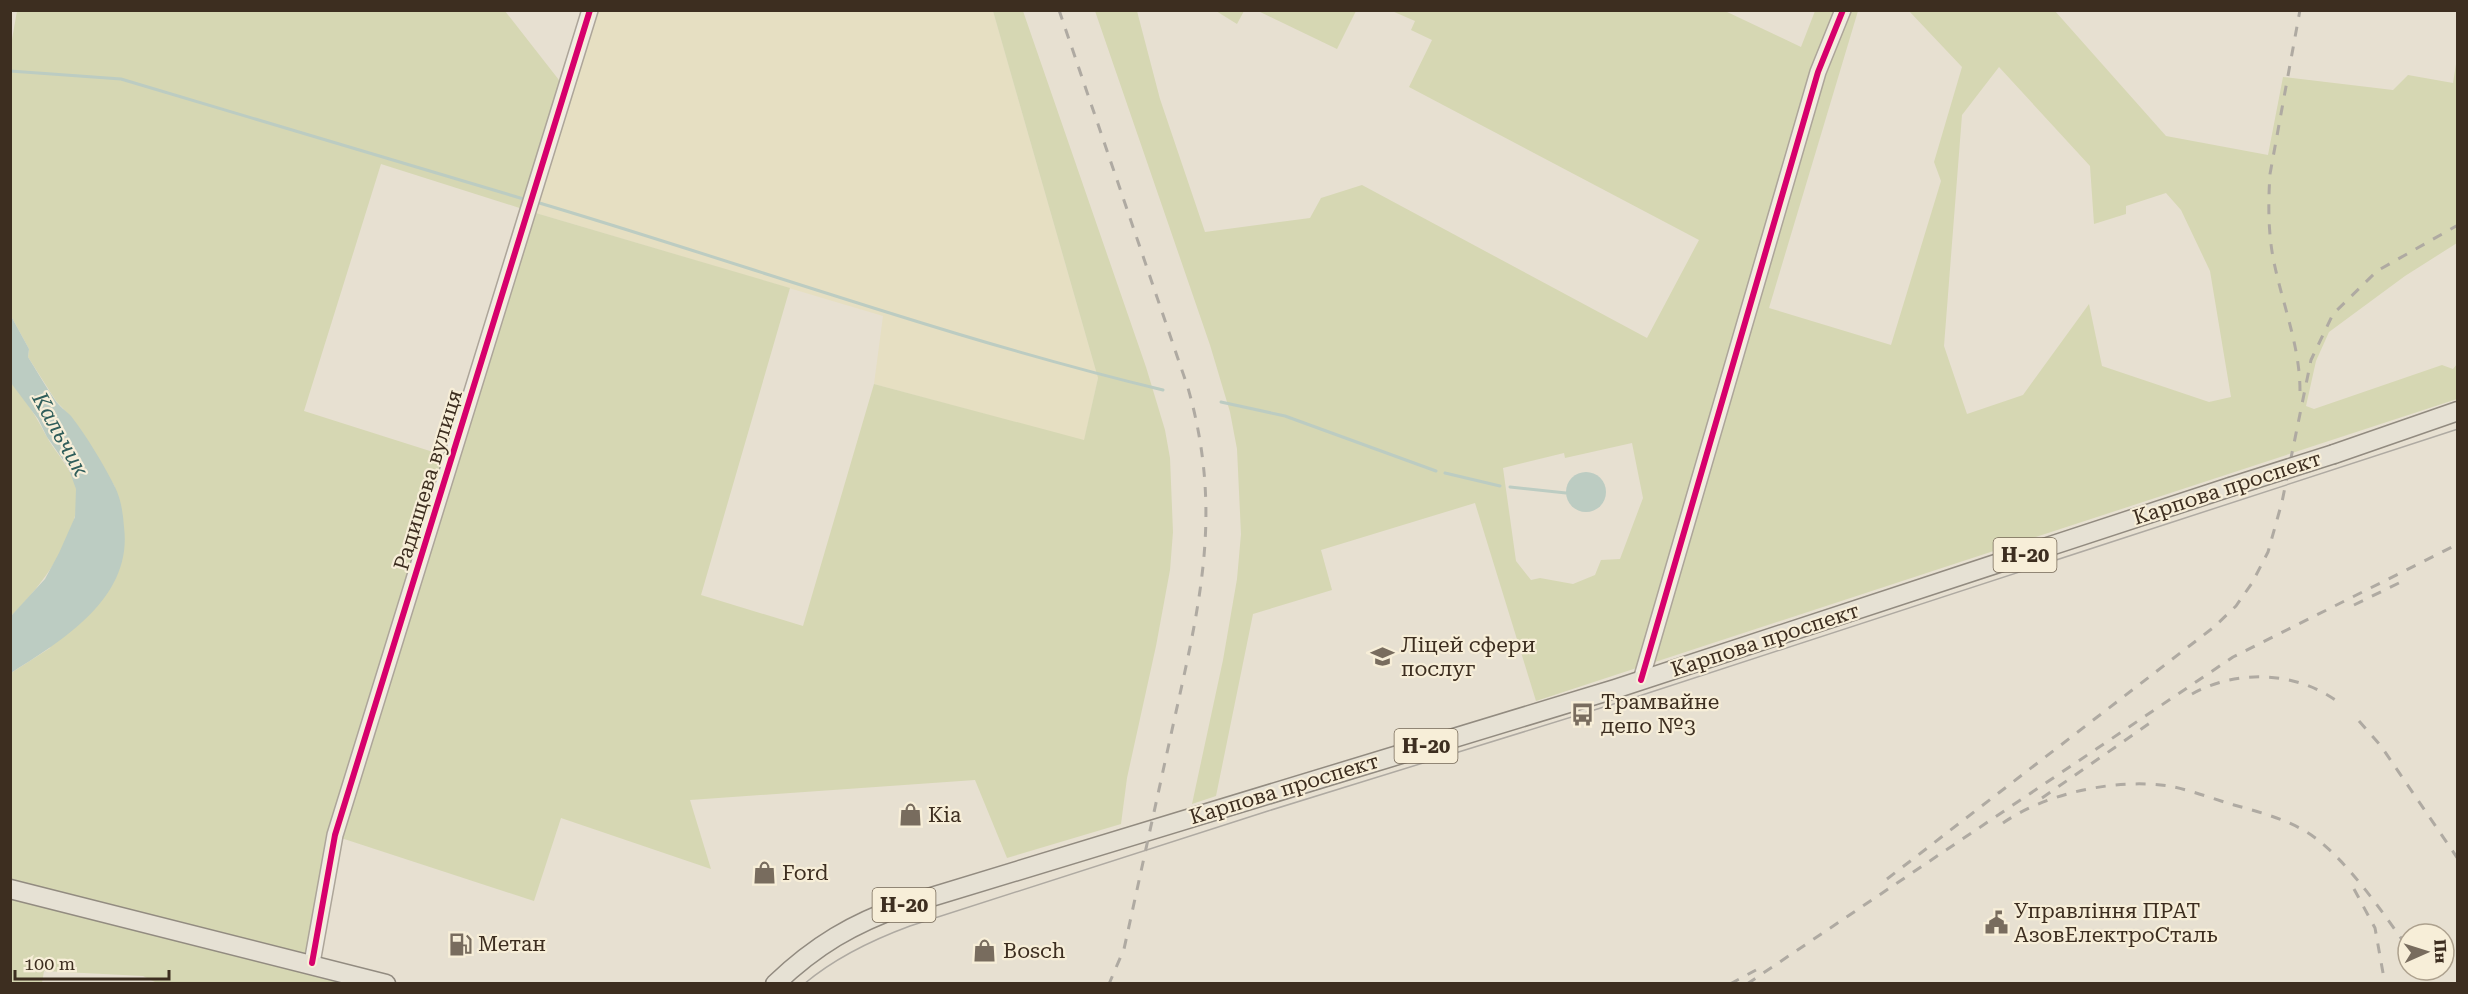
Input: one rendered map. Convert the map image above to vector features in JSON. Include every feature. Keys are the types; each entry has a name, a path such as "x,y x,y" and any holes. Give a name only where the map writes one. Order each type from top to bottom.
{"main road":[{"name":"Карпова проспект","path":"775,984 809,953 838,934 905,905 1641,680 2457,411"},
{"path":"10,889 312,963 386,984"}],"street":[{"name":"Радищева вулиця","path":"312,963 335,835 590,10"},
{"path":"1641,680 1818,72 1843,10"}],"shaded area":[{"path":"590,11 993,11 1098,378 1084,441 874,384 883,316 529,211"}],"green space":[{"path":"17,11 505,11 566,89 529,211 790,288 701,595 803,626 874,384 1084,440 1098,378 993,11 1023,11 1146,367 1165,430 1170,458 1173,532 1170,570 1127,778 1121,824 1007,858 975,780 690,800 711,869 561,818 534,901 335,836 312,963 386,983 159,984 143,976 44,971 42,983 11,983 11,673 50,648 115,487 87,441 70,416 56,401 28,357 29,349 11,316 11,45","holes":["381,164 529,211 452,458 304,411"]},
{"path":"1095,11 1137,11 1160,99 1205,232 1310,218 1321,198 1362,185 1647,338 1699,240 1409,87 1432,40 1411,30 1415,21 1392,11 1725,11 1801,47 1815,11 1858,11 1769,308 1891,345 1941,181 1934,162 1962,67 1909,11 2055,11 2166,136 2268,155 2283,77 2393,90 2408,75 2453,83 2457,58 2457,243 2405,276 2329,332 2316,361 2306,406 2314,409 2442,365 2453,369 2457,364 2457,399 1536,701 1475,503 1321,550 1332,590 1253,614 1216,796 1192,804 1223,660 1237,579 1241,534 1237,449 1230,412 1210,345","holes":["1999,67 2090,166 2094,224 2126,214 2126,206 2166,193 2181,210 2210,271 2231,397 2209,402 2102,366 2089,304 2023,395 1967,414 1944,346 1962,115","1632,443 1643,498 1620,559 1601,560 1595,575 1573,584 1540,578 1531,580 1516,561 1503,468 1564,453 1565,458"]},
{"path":"1216,11 1244,11 1237,24"},
{"path":"1258,11 1356,11 1337,49"},
{"path":"11,383 26,402 71,474 76,488 77,505 67,540 57,558 35,590 11,616"}],"water":[{"name":"Кальчик","path":"11,316 29,349 28,357 44,384 95,450 117,492 124,527 124,552 117,575 106,596 90,614 52,646 11,673 11,616 45,579 59,553 75,517 76,489 68,467 47,437 38,419 11,383"},
{"path":"1586,472 1600,478 1606,492 1600,506 1586,512 1572,506 1566,492 1572,478"}],"waterway":[{"path":"10,71 121,79 527,200"},
{"path":"536,202 1005,348 1163,390"},
{"path":"1221,402 1285,416 1436,471"},
{"path":"1445,473 1500,486"},
{"path":"1510,487 1566,493"}],"tram line":[{"path":"804,984 855,950 910,926 1268,811 1633,698 2458,429"}],"railway":[{"path":"1059,10 1188,388 1199,434 1204,477 1206,519 1204,560 1191,642 1124,949 1109,984"},
{"path":"2300,10 2270,174 2269,209 2273,256 2297,359 2300,391"},
{"path":"1887,879 2214,627 2236,606 2252,583 2268,552 2282,502 2311,360 2333,314 2377,271 2458,225"},
{"path":"1747,984 2233,657 2458,544"},
{"path":"2354,605 2405,580"},
{"path":"2192,694 2228,680 2266,677 2304,684 2338,702"},
{"path":"2359,721 2381,746 2458,859"},
{"path":"2042,798 2150,723"},
{"path":"2003,823 2040,803 2082,790 2127,784 2177,788 2278,818 2309,833 2342,863 2396,931"},
{"path":"2354,889 2375,928 2385,984"},
{"path":"1730,984 1756,970"}],"cycle path":[{"path":"312,963 335,835 590,10"},
{"path":"1641,680 1818,72 1843,10"}],"place":[{"name":"Ліцей сфери послуг","path":"1383,657"},
{"name":"Трамвайне депо №3","path":"1583,714"},
{"name":"Kia","path":"910,815"},
{"name":"Ford","path":"764,873"},
{"name":"Управління ПРАТ АзовЕлектроСталь","path":"1996,923"},
{"name":"Метан","path":"460,944"},
{"name":"Bosch","path":"985,951"}]}
